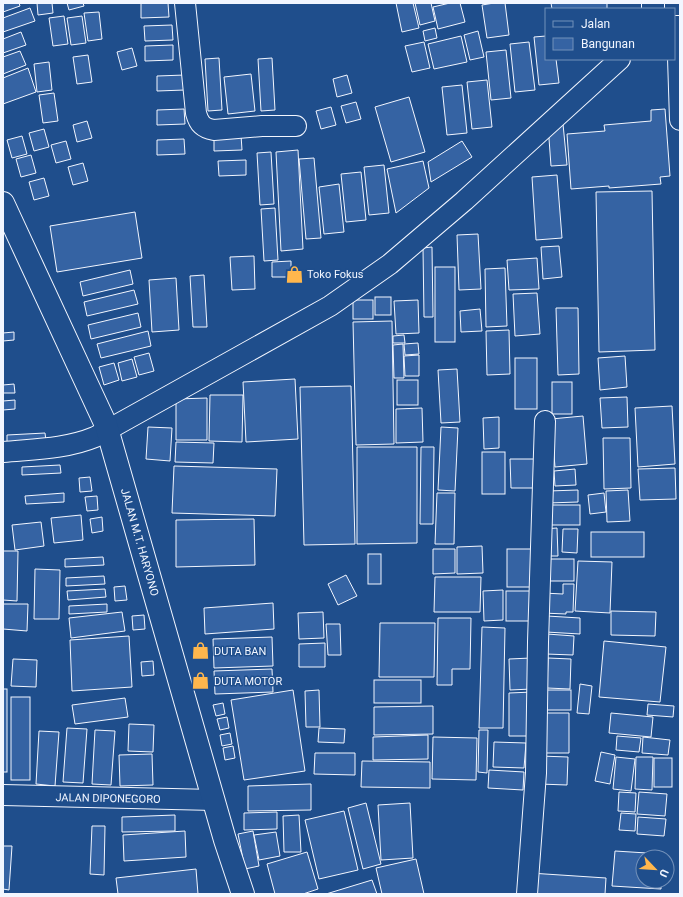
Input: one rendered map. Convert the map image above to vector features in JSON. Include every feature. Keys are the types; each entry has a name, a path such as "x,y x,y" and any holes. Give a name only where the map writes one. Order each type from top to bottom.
{"main road":[{"name":"JALAN M.T. HARYONO","path":"3,203 108,430 214,800 243,894"}],"street":[{"path":"185,3 196,113 198,121 201,125 208,129 214,130 262,126 296,126"},
{"path":"677,27 680,120"},
{"path":"3,452 52,448 83,442 108,430 330,306 390,264 469,196 619,60"},
{"path":"528,894 536,773 538,642 545,421"},
{"name":"JALAN DIPONEGORO","path":"3,795 214,800"}],"building":[{"path":"3,3 19,3 20,6 3,12"},
{"path":"37,3 52,3 53,13 38,15"},
{"path":"67,3 83,3 84,6 69,10"},
{"path":"141,3 168,3 169,17 141,18"},
{"path":"396,3 413,3 419,28 402,32"},
{"path":"415,3 431,3 435,21 420,25"},
{"path":"450,3 460,3 465,22 438,29 433,7"},
{"path":"505,3 509,35 487,38 482,5"},
{"path":"551,3 607,3 607,8 552,8"},
{"path":"30,8 35,21 3,32 3,18"},
{"path":"99,12 102,39 88,41 84,13"},
{"path":"64,16 68,44 53,46 49,18"},
{"path":"82,16 86,43 71,45 67,18"},
{"path":"172,25 173,40 145,41 144,26"},
{"path":"435,28 437,38 425,41 423,31"},
{"path":"478,31 484,57 470,60 464,35"},
{"path":"21,32 26,45 3,53 3,39"},
{"path":"461,36 467,62 434,69 428,44"},
{"path":"545,36 545,60 556,60 559,83 539,85 534,37"},
{"path":"424,42 430,68 412,72 405,46"},
{"path":"529,42 535,90 515,92 510,44"},
{"path":"173,45 173,60 145,61 145,46"},
{"path":"132,48 137,66 122,70 117,52"},
{"path":"506,50 511,98 491,100 486,52"},
{"path":"20,51 26,65 3,74 3,57"},
{"path":"88,55 92,82 77,84 73,57"},
{"path":"219,58 222,110 208,111 205,59"},
{"path":"272,58 275,110 261,111 258,59"},
{"path":"49,62 52,90 37,92 34,64"},
{"path":"28,68 36,92 3,104 3,78"},
{"path":"251,74 255,111 228,114 224,77"},
{"path":"185,75 185,90 157,91 157,76"},
{"path":"347,75 352,93 337,97 333,79"},
{"path":"487,80 492,127 472,129 467,82"},
{"path":"462,85 467,133 447,135 442,87"},
{"path":"54,93 58,121 43,123 39,95"},
{"path":"409,97 425,152 391,162 375,107"},
{"path":"356,102 361,119 346,123 341,106"},
{"path":"331,107 336,125 321,129 316,111"},
{"path":"184,109 185,124 157,125 157,110"},
{"path":"665,109 670,176 660,177 661,184 571,189 567,134 605,131 604,125 651,121 651,110"},
{"path":"87,121 92,138 77,142 73,125"},
{"path":"563,124 567,165 551,166 548,125"},
{"path":"44,129 49,147 34,151 29,133"},
{"path":"241,135 242,150 214,151 214,136"},
{"path":"22,136 27,154 12,158 7,140"},
{"path":"184,139 185,154 157,155 157,140"},
{"path":"66,141 71,159 56,163 51,145"},
{"path":"462,141 472,157 431,182 428,162"},
{"path":"298,150 303,249 281,251 276,152"},
{"path":"271,152 274,204 260,205 257,153"},
{"path":"31,155 36,173 21,177 16,159"},
{"path":"314,158 321,238 306,239 299,159"},
{"path":"246,160 246,175 219,176 218,161"},
{"path":"423,161 429,188 396,213 387,169"},
{"path":"83,163 88,181 73,185 68,167"},
{"path":"384,165 389,213 369,215 364,167"},
{"path":"361,172 366,220 346,222 341,174"},
{"path":"557,175 562,238 536,240 532,177"},
{"path":"44,178 49,196 34,200 29,182"},
{"path":"339,184 344,232 324,234 319,187"},
{"path":"652,191 655,350 599,352 596,192"},
{"path":"275,208 278,260 264,261 261,209"},
{"path":"135,212 142,258 57,272 50,226"},
{"path":"478,234 481,289 459,290 457,235"},
{"path":"559,246 562,277 543,279 541,247"},
{"path":"432,247 433,317 424,317 423,248"},
{"path":"254,256 255,289 232,290 230,257"},
{"path":"537,258 539,289 509,290 507,260"},
{"path":"291,261 291,277 272,277 272,262"},
{"path":"435,267 455,267 455,342 435,342"},
{"path":"505,268 507,326 486,327 485,269"},
{"path":"130,270 133,284 83,296 80,282"},
{"path":"204,275 207,327 193,327 190,276"},
{"path":"176,278 179,330 152,332 149,280"},
{"path":"134,290 138,304 87,316 84,302"},
{"path":"537,293 540,334 515,336 513,294"},
{"path":"375,297 391,297 391,315 375,315"},
{"path":"353,300 373,300 373,319 353,319"},
{"path":"418,300 419,333 396,334 394,301"},
{"path":"556,308 578,308 579,374 558,375"},
{"path":"480,309 482,331 461,332 460,311"},
{"path":"138,313 141,327 91,339 88,325"},
{"path":"392,321 394,444 356,445 353,322"},
{"path":"509,330 510,374 487,375 486,331"},
{"path":"148,331 151,346 101,358 97,344"},
{"path":"14,332 14,340 3,341 3,333"},
{"path":"404,335 405,343 393,343 393,336"},
{"path":"418,343 419,354 405,355 404,344"},
{"path":"403,344 404,378 394,378 393,345"},
{"path":"149,353 154,371 139,375 134,357"},
{"path":"419,355 419,376 405,376 404,356"},
{"path":"625,356 627,387 600,390 598,358"},
{"path":"515,358 537,358 537,409 515,409"},
{"path":"132,359 137,377 122,381 118,363"},
{"path":"114,363 119,380 104,385 99,367"},
{"path":"457,369 460,422 441,423 438,370"},
{"path":"295,379 298,439 246,442 243,382"},
{"path":"397,380 418,380 418,405 397,405"},
{"path":"552,382 572,382 572,414 552,414"},
{"path":"14,384 15,393 3,393 3,385"},
{"path":"351,386 355,544 304,545 300,387"},
{"path":"210,395 243,395 242,442 209,441"},
{"path":"627,397 628,427 602,428 600,398"},
{"path":"207,398 207,440 176,440 176,399"},
{"path":"15,400 15,409 3,410 3,401"},
{"path":"672,406 675,464 638,467 635,408"},
{"path":"422,408 423,442 396,443 396,409"},
{"path":"583,416 587,464 555,467 551,419"},
{"path":"499,417 499,448 484,449 483,418"},
{"path":"148,427 172,428 170,461 146,459"},
{"path":"441,427 458,428 455,491 438,490"},
{"path":"45,433 46,441 7,443 7,435"},
{"path":"603,438 630,438 631,488 604,489"},
{"path":"176,442 214,443 213,463 175,462"},
{"path":"357,447 417,447 417,543 357,544"},
{"path":"421,447 434,447 433,524 420,524"},
{"path":"482,452 505,452 505,494 482,494"},
{"path":"510,459 534,459 534,488 511,488"},
{"path":"60,465 61,473 22,475 22,467"},
{"path":"174,466 277,469 275,516 172,513"},
{"path":"675,468 676,499 640,500 638,469"},
{"path":"575,469 576,485 555,486 554,471"},
{"path":"90,477 92,491 80,492 79,478"},
{"path":"578,490 578,502 548,503 548,491"},
{"path":"628,490 630,521 607,522 606,491"},
{"path":"64,493 64,502 26,504 25,496"},
{"path":"437,493 455,493 454,544 435,544"},
{"path":"604,493 606,512 590,514 588,495"},
{"path":"97,496 98,510 87,511 85,497"},
{"path":"546,505 580,505 580,525 546,525"},
{"path":"81,515 83,540 54,543 51,518"},
{"path":"102,517 103,531 92,533 90,519"},
{"path":"254,519 255,565 176,567 176,520"},
{"path":"41,522 44,546 15,550 12,525"},
{"path":"557,528 558,556 543,556 543,529"},
{"path":"563,529 578,529 577,553 562,552"},
{"path":"591,532 644,532 644,557 591,557"},
{"path":"482,546 483,573 457,574 457,547"},
{"path":"433,549 455,549 455,573 433,574"},
{"path":"507,549 531,549 531,587 507,587"},
{"path":"3,551 18,551 17,601 3,600"},
{"path":"368,554 381,554 381,584 368,584"},
{"path":"103,557 104,565 65,567 65,559"},
{"path":"544,559 574,559 574,581 544,581"},
{"path":"578,561 612,562 610,613 575,611"},
{"path":"35,569 60,570 59,619 34,619"},
{"path":"346,575 357,596 338,605 328,584"},
{"path":"104,576 105,584 66,586 66,578"},
{"path":"435,577 481,577 480,612 434,612"},
{"path":"563,584 574,584 573,612 566,612 566,614 542,613 543,593 563,594"},
{"path":"125,586 127,600 115,601 114,587"},
{"path":"105,589 106,597 68,600 67,591"},
{"path":"503,590 503,620 484,621 483,591"},
{"path":"506,591 532,591 532,621 506,621"},
{"path":"273,603 274,629 205,634 204,608"},
{"path":"3,604 28,604 27,631 3,629"},
{"path":"107,604 107,612 69,614 69,606"},
{"path":"611,611 656,612 655,636 611,635"},
{"path":"122,612 125,631 71,638 69,618"},
{"path":"323,612 324,638 299,639 298,613"},
{"path":"144,615 145,629 133,630 132,616"},
{"path":"547,616 580,618 580,634 546,632"},
{"path":"438,618 471,618 470,669 452,669 452,685 437,685"},
{"path":"380,623 435,623 434,677 379,677"},
{"path":"326,624 340,624 341,655 328,655"},
{"path":"482,627 505,628 503,728 479,728"},
{"path":"547,634 574,636 573,655 546,654"},
{"path":"129,636 132,687 72,691 70,640"},
{"path":"272,637 273,666 214,668 213,639"},
{"path":"604,641 666,647 660,702 599,697"},
{"path":"325,643 325,667 299,667 299,644"},
{"path":"531,658 532,689 510,690 509,659"},
{"path":"548,658 571,659 570,689 547,688"},
{"path":"13,659 37,660 36,687 11,686"},
{"path":"153,661 154,675 142,676 141,662"},
{"path":"272,669 273,692 215,694 214,671"},
{"path":"374,680 421,680 421,703 374,703"},
{"path":"580,684 592,686 589,714 577,713"},
{"path":"3,689 7,689 7,772 3,772"},
{"path":"293,690 305,771 244,780 231,700"},
{"path":"319,690 320,727 306,727 305,691"},
{"path":"542,690 571,690 571,710 542,710"},
{"path":"533,692 533,736 509,736 509,693"},
{"path":"11,697 30,697 30,780 11,780"},
{"path":"125,698 128,717 75,724 72,705"},
{"path":"223,703 225,714 216,716 213,705"},
{"path":"648,704 674,706 673,717 647,715"},
{"path":"433,706 433,734 374,735 374,707"},
{"path":"540,713 569,713 569,753 541,753"},
{"path":"611,713 653,717 651,737 609,733"},
{"path":"227,717 229,728 220,730 217,719"},
{"path":"129,724 154,725 153,752 128,751"},
{"path":"67,728 87,729 83,783 63,782"},
{"path":"319,728 345,729 344,743 318,742"},
{"path":"95,730 115,731 111,785 92,784"},
{"path":"479,730 488,730 487,773 478,772"},
{"path":"39,731 59,732 55,786 36,784"},
{"path":"230,733 232,744 222,746 220,735"},
{"path":"428,735 428,759 373,760 373,737"},
{"path":"617,736 641,738 639,752 616,750"},
{"path":"433,737 477,738 476,780 432,779"},
{"path":"643,737 670,740 668,755 642,753"},
{"path":"494,742 526,743 524,768 493,767"},
{"path":"233,746 235,758 225,760 223,748"},
{"path":"601,752 615,755 610,784 595,781"},
{"path":"315,753 355,753 355,775 314,774"},
{"path":"152,754 153,785 120,786 119,755"},
{"path":"540,756 568,757 567,785 539,784"},
{"path":"616,757 635,759 631,791 613,789"},
{"path":"636,757 653,757 652,790 635,789"},
{"path":"654,758 672,758 672,787 654,787"},
{"path":"362,761 430,762 430,788 361,787"},
{"path":"489,770 524,772 523,790 488,788"},
{"path":"311,784 311,810 248,811 248,786"},
{"path":"619,792 636,793 635,812 618,811"},
{"path":"639,792 667,794 665,816 637,814"},
{"path":"366,803 381,864 363,869 348,808"},
{"path":"410,803 413,858 381,860 378,805"},
{"path":"344,811 358,870 319,879 305,820"},
{"path":"277,812 277,829 244,830 244,813"},
{"path":"621,813 636,814 635,831 619,830"},
{"path":"175,815 175,831 122,832 122,817"},
{"path":"299,815 301,852 284,852 283,816"},
{"path":"638,817 666,819 664,836 637,834"},
{"path":"92,826 105,826 104,875 90,874"},
{"path":"185,831 186,857 124,861 123,835"},
{"path":"253,831 259,866 245,869 238,834"},
{"path":"276,832 280,856 259,860 254,835"},
{"path":"3,846 12,846 9,890 3,889"},
{"path":"615,851 635,852 635,887 612,886"},
{"path":"307,852 318,889 303,894 275,894 267,864"},
{"path":"416,859 424,894 382,894 376,868"},
{"path":"196,869 198,894 118,894 116,878"},
{"path":"530,873 606,878 605,894 529,894"},
{"path":"372,880 377,894 326,894"}],"place":[{"name":"Toko Fokus","path":"294,274"},
{"name":"DUTA BAN","path":"201,651"},
{"name":"DUTA MOTOR","path":"201,681"}]}
